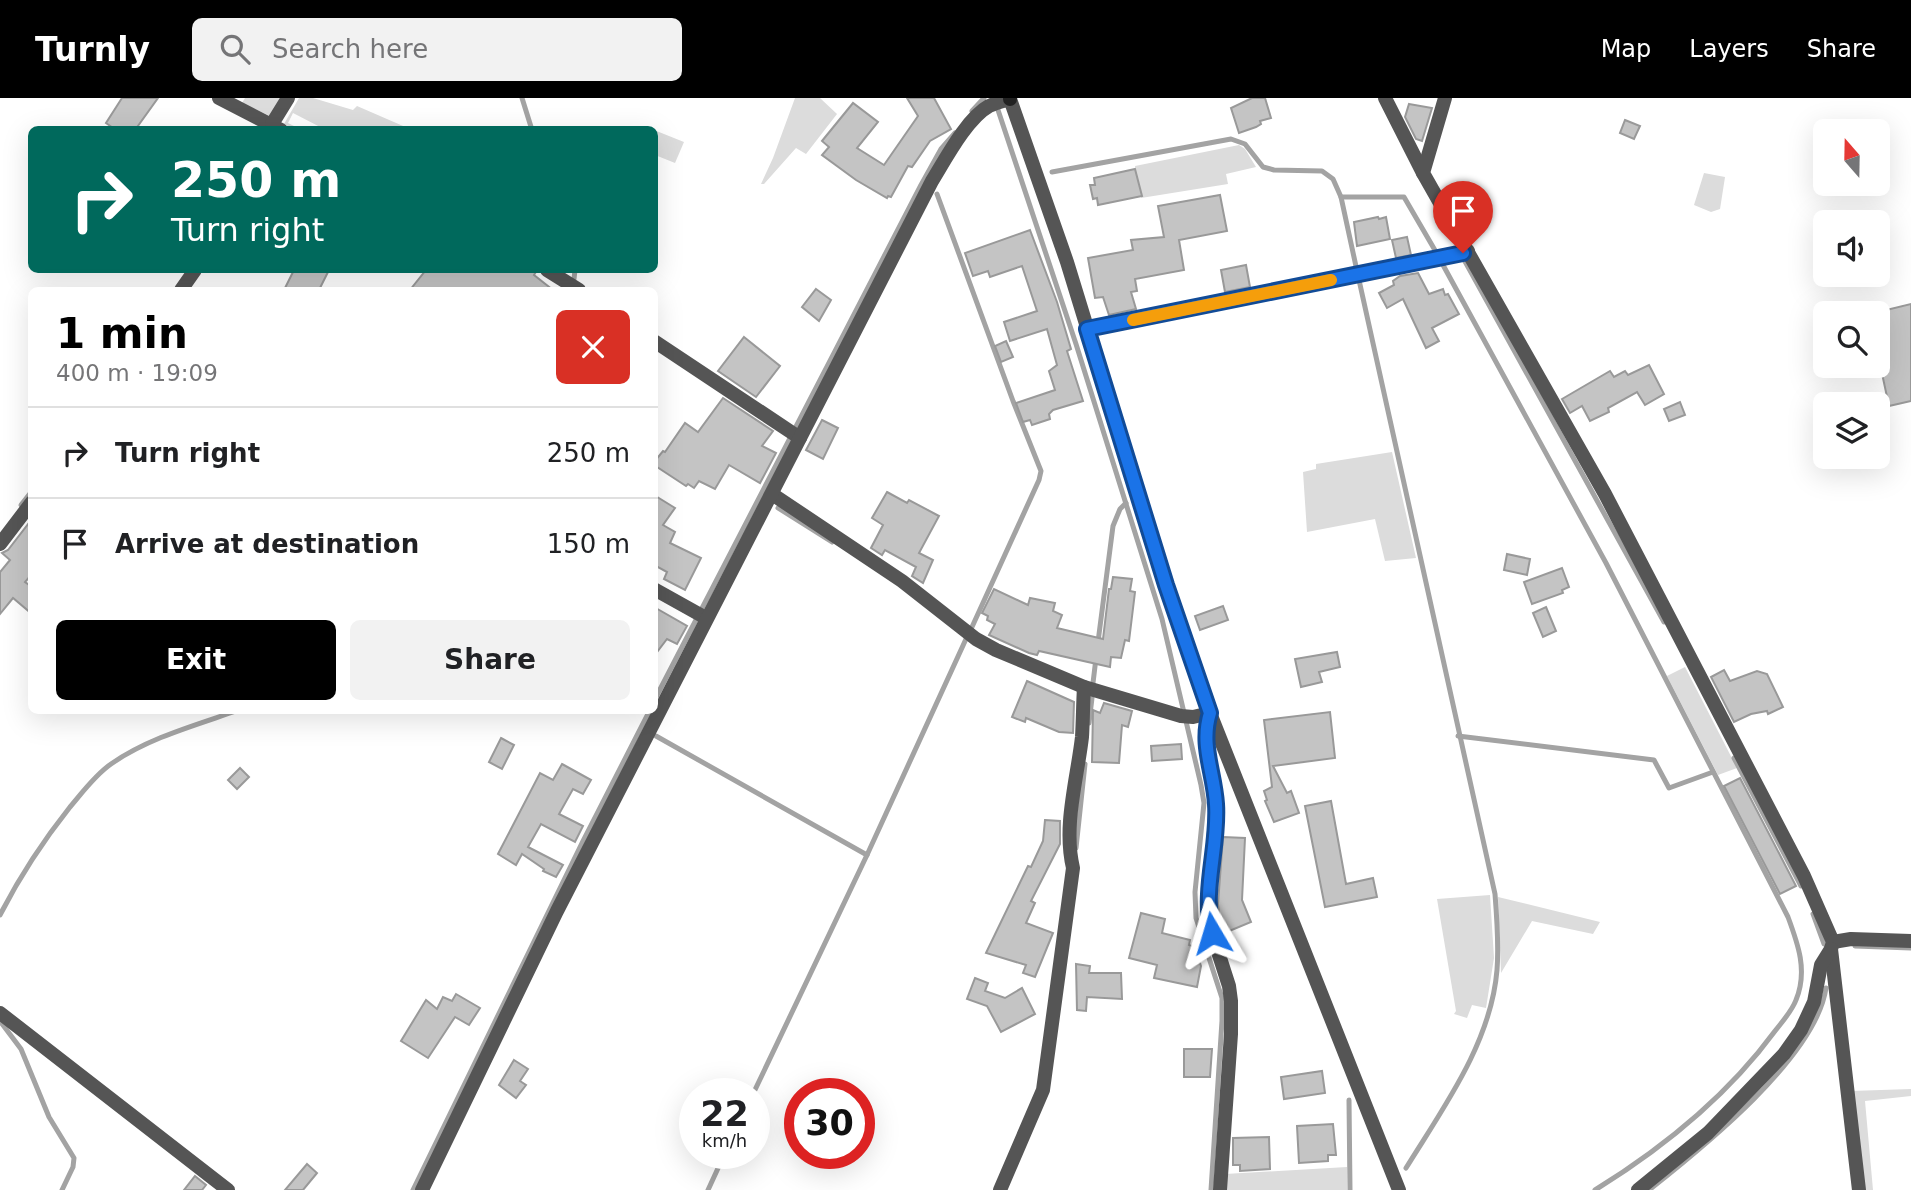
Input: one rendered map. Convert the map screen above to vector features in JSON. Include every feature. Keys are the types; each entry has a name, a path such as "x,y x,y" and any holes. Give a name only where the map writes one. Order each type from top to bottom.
{"street":[{"path":"219,98 274,126"},
{"path":"276,126 288,98"},
{"path":"1385,98 1463,253 1605,494 1804,876 1832,945 1860,1190"},
{"path":"1423,173 1446,98"},
{"path":"658,703 701,615 772,494 794,434 932,181 954,145 996,101 1087,329 1166,585 1210,713 1399,1190"},
{"path":"1087,329 1463,253"},
{"path":"552,273 574,287"},
{"path":"658,344 794,434"},
{"path":"772,494 902,581 976,639 1007,655 1084,687 1187,717 1210,713"},
{"path":"0,544 28,507"},
{"path":"658,591 701,615"},
{"path":"1000,1190 1043,1090 1072,862 1069,837 1082,736 1084,687"},
{"path":"1210,713 1205,731 1216,806 1208,904 1212,933 1231,1000 1220,1190"},
{"path":"422,1190 653,714"},
{"path":"1638,1190 1708,1133 1784,1054 1801,1030 1814,1003 1821,965 1832,945 1851,939 1911,941"},
{"path":"0,1013 228,1190"}],"shaded area":[{"path":"245,98 282,98 270,116 242,103"},
{"path":"299,98 313,98 353,110 357,106 403,126 318,126 293,113 288,123 294,126 284,124"},
{"path":"795,98 820,98 837,114 806,154 796,148 764,184 761,184 773,158"},
{"path":"658,132 684,142 675,163 658,156"},
{"path":"1239,145 1245,149 1256,167 1226,174 1228,184 1141,198 1135,166"},
{"path":"1704,173 1725,177 1720,209 1711,212 1694,205"},
{"path":"1392,452 1416,558 1385,561 1375,519 1307,532 1303,472 1316,469 1316,464"},
{"path":"1685,667 1737,768 1718,775 1667,676"},
{"path":"1490,895 1494,958 1486,1008 1472,1005 1467,1018 1454,1014 1456,1011 1437,899"},
{"path":"1498,897 1600,922 1593,934 1532,921 1501,973"},
{"path":"1911,1089 1911,1096 1865,1101 1873,1190 1863,1190 1851,1091"},
{"path":"1347,1167 1347,1190 1224,1190 1225,1174"}],"building":[{"path":"122,98 158,98 138,126 110,126 106,123"},
{"path":"907,98 934,98 951,129 930,141 912,167 908,166 891,197 887,198 856,180 822,155 829,147 822,141 853,103 878,122 857,148 884,165 918,116"},
{"path":"1252,98 1265,98 1271,118 1239,133 1231,108"},
{"path":"1409,104 1432,108 1422,141 1416,139 1405,117"},
{"path":"1625,120 1640,126 1634,139 1620,133"},
{"path":"1135,169 1142,196 1098,205 1097,198 1093,199 1090,185 1095,185 1094,178"},
{"path":"1220,195 1227,231 1179,240 1184,270 1135,279 1137,291 1131,292 1136,309 1109,315 1103,297 1095,298 1088,258 1133,250 1131,240 1164,237 1158,206"},
{"path":"1386,217 1390,239 1357,246 1354,222"},
{"path":"1030,230 1057,302 1071,349 1067,351 1083,401 1053,410 1049,414 1050,419 1032,425 1030,420 1023,422 1016,403 1055,390 1049,371 1057,365 1047,329 1010,341 1004,322 1037,311 1022,266 990,277 988,271 973,276 965,253"},
{"path":"1407,237 1411,255 1396,258 1392,240"},
{"path":"1246,265 1250,287 1225,292 1221,270"},
{"path":"292,273 328,273 320,287 286,287"},
{"path":"424,273 535,273 534,275 549,287 412,287"},
{"path":"1418,273 1429,294 1443,289 1459,314 1432,328 1439,341 1426,348 1403,299 1387,308 1379,293 1394,285 1393,281 1400,276"},
{"path":"816,289 831,300 819,321 802,307"},
{"path":"1911,304 1911,401 1890,406 1890,392 1886,392 1883,378 1890,378 1890,309"},
{"path":"744,337 780,366 756,397 718,371"},
{"path":"1006,341 1013,357 1001,362 995,346"},
{"path":"1649,365 1664,394 1645,405 1637,392 1608,408 1609,412 1590,421 1582,406 1570,413 1562,399 1610,371 1614,377 1625,371 1628,375"},
{"path":"723,398 773,431 762,446 776,453 760,483 729,465 715,489 699,481 694,488 688,484 686,486 658,468 658,457 665,452 685,423 698,432"},
{"path":"1680,402 1685,415 1669,421 1664,409"},
{"path":"822,420 838,428 823,459 806,450"},
{"path":"887,492 939,516 919,553 933,560 923,583 912,576 916,567 885,550 882,555 871,548 883,525 872,518"},
{"path":"658,497 675,508 663,525 675,532 670,543 701,558 685,590 664,579 667,572 658,567"},
{"path":"28,524 28,579 25,582 28,584 28,611 13,598 0,614 0,572 10,560 2,553 8,550"},
{"path":"1507,554 1530,559 1527,575 1504,570"},
{"path":"1562,568 1569,587 1562,590 1563,593 1532,604 1524,582"},
{"path":"1113,577 1132,579 1130,591 1135,592 1129,641 1125,640 1121,658 1111,657 1110,667 1039,651 1037,655 1029,653 989,635 995,624 987,620 988,616 982,613 994,589 1028,605 1030,598 1055,603 1053,611 1062,615 1057,628 1103,639"},
{"path":"1223,606 1228,620 1200,630 1195,616"},
{"path":"1546,607 1556,631 1543,637 1533,613"},
{"path":"658,609 687,626 677,644 667,639 658,651"},
{"path":"1337,652 1340,667 1319,672 1322,682 1301,687 1295,659"},
{"path":"1724,670 1730,681 1757,671 1767,674 1783,707 1768,714 1767,711 1751,714 1734,722 1711,677"},
{"path":"1027,681 1074,702 1073,733 1059,732 1026,718 1025,722 1012,717"},
{"path":"1104,703 1132,711 1128,727 1122,725 1119,763 1092,762 1093,710 1100,713"},
{"path":"1330,712 1335,758 1273,766 1287,793 1291,791 1299,813 1274,822 1265,801 1264,791 1272,787 1264,720"},
{"path":"501,738 514,745 502,769 489,762"},
{"path":"1181,744 1182,759 1152,761 1151,746"},
{"path":"562,764 591,780 583,794 573,789 559,814 583,826 575,842 541,824 528,847 563,865 556,877 543,871 544,869 522,854 516,865 498,854 540,773 553,780"},
{"path":"240,768 249,777 237,789 228,780"},
{"path":"1740,778 1796,886 1780,894 1724,786"},
{"path":"1331,801 1346,884 1373,878 1377,897 1325,907 1305,806"},
{"path":"1045,820 1060,821 1060,844 1031,901 1035,903 1026,923 1053,933 1035,977 1023,973 1026,965 986,953 1043,841"},
{"path":"1223,837 1245,838 1242,900 1251,922 1222,934 1218,904"},
{"path":"1141,913 1165,919 1162,933 1190,940 1189,945 1196,947 1193,961 1201,966 1197,987 1154,978 1157,965 1129,958"},
{"path":"1076,964 1090,966 1089,973 1121,973 1122,999 1087,997 1086,1011 1077,1010"},
{"path":"975,978 988,983 985,991 1005,998 1022,988 1035,1014 1001,1032 987,1006 967,999"},
{"path":"456,994 480,1008 469,1025 455,1017 428,1058 401,1041 426,1000 437,1009 443,997 452,1001"},
{"path":"1184,1049 1212,1049 1210,1077 1184,1077"},
{"path":"514,1060 528,1069 520,1081 526,1085 516,1098 499,1085"},
{"path":"1322,1071 1325,1093 1284,1099 1281,1077"},
{"path":"1333,1124 1336,1155 1328,1155 1328,1161 1299,1163 1297,1126"},
{"path":"1269,1137 1270,1169 1240,1171 1240,1165 1233,1165 1233,1138"},
{"path":"307,1164 317,1173 303,1190 285,1190"},
{"path":"195,1176 206,1185 202,1190 184,1190"}],"waterway":[{"path":"522,98 531,126"},
{"path":"972,111 984,98"},
{"path":"996,104 1076,344 1162,619 1201,785 1204,803 1195,892 1196,918 1222,998 1211,1190"},
{"path":"658,693 921,185 941,149 955,133"},
{"path":"1052,172 1231,139 1245,144 1263,167 1274,170 1322,171 1333,179 1341,197 1357,271"},
{"path":"937,194 1041,471 972,627"},
{"path":"1341,197 1404,197 1436,252"},
{"path":"1462,256 1664,622"},
{"path":"1443,265 1606,563 1788,917 1800,958 1800,989 1794,1004 1737,1077 1693,1119 1595,1190"},
{"path":"574,279 575,273"},
{"path":"1359,280 1495,894 1497,922 1497,970 1485,1023 1463,1074 1406,1168"},
{"path":"21,505 28,496"},
{"path":"1098,642 1113,526 1120,509 1126,503"},
{"path":"778,508 832,542"},
{"path":"761,1078 966,639"},
{"path":"1093,683 1096,658"},
{"path":"1089,723 1092,698"},
{"path":"0,915 50,833 105,768 156,739 227,714"},
{"path":"413,1190 648,714"},
{"path":"656,736 867,855"},
{"path":"1458,736 1654,760 1669,788 1713,772"},
{"path":"1734,758 1801,886"},
{"path":"1076,848 1085,764"},
{"path":"1813,914 1824,944"},
{"path":"1855,946 1911,948"},
{"path":"1649,1190 1726,1126 1780,1071 1802,1043 1818,1015 1826,988"},
{"path":"0,1021 21,1049 49,1117 74,1158 73,1167 62,1190"},
{"path":"1349,1100 1350,1190"},
{"path":"708,1190 718,1169"}],"slow traffic":[{"path":"1133,320 1331,280"}],"route":[{"path":"1212,933 1208,904 1216,806 1205,731 1210,713 1166,585 1087,329 1463,253"}]}
